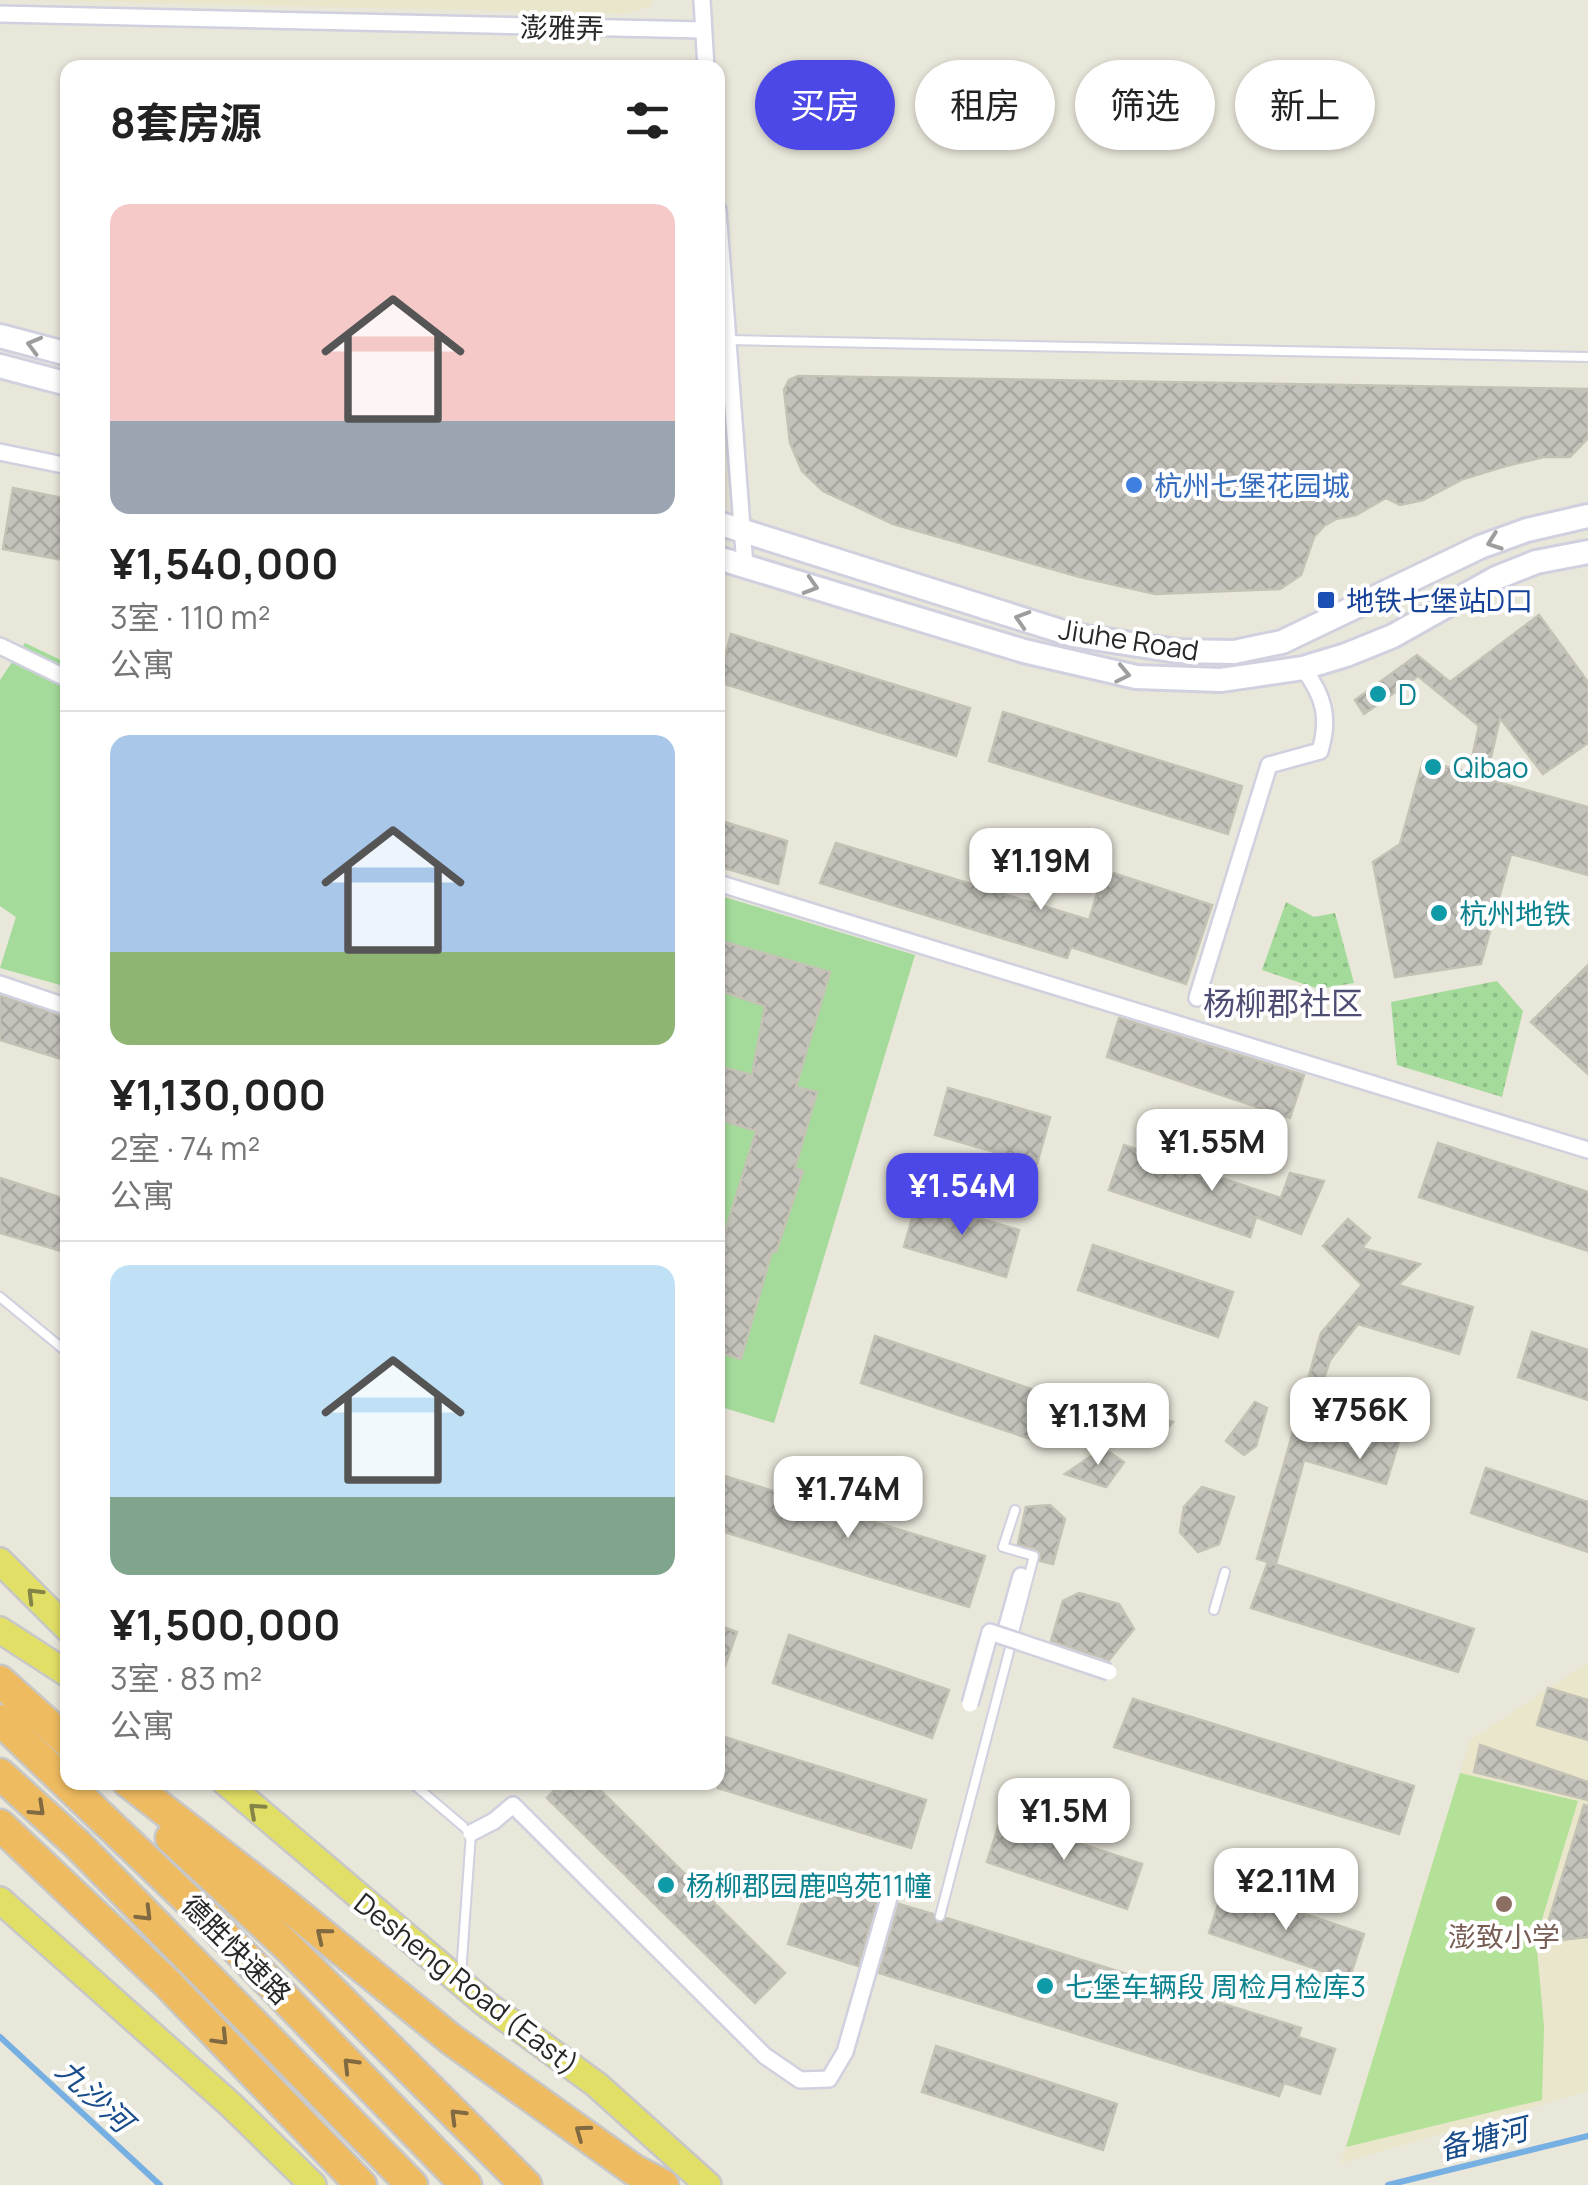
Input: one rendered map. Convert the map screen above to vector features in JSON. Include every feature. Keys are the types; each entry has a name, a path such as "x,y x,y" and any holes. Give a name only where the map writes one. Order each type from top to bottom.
{"highway":[{"path":"0,1681 60,1732"},
{"name":"德胜快速路","path":"0,1720 60,1777"},
{"name":"德胜快速路","path":"0,1774 77,1844 412,2185"},
{"name":"德胜快速路","path":"74,1790 206,1917 466,2185"},
{"path":"120,1790 285,1944 526,2185"},
{"path":"138,1790 452,2040 634,2170 663,2185"},
{"path":"0,1825 167,1983 361,2185"}],"main road":[{"path":"0,1561 60,1621"},
{"path":"0,1630 60,1669"},
{"name":"Desheng Road (East)","path":"234,1790 460,1982 597,2085 708,2185"},
{"path":"0,1900 232,2105 313,2185"}],"street":[{"path":"702,0 706,60"},
{"name":"澎雅弄","path":"0,14 704,30"},
{"path":"725,301 745,566"},
{"path":"0,336 60,352"},
{"path":"0,366 60,382"},
{"path":"0,452 60,464"},
{"name":"Jiuhe Road","path":"725,526 1073,635 1177,652 1234,652 1282,642 1480,547 1540,526 1588,516"},
{"name":"Jiuhe Road","path":"725,560 1024,651 1136,678 1221,680 1303,668 1346,656 1393,636 1496,578 1536,562 1588,552"},
{"path":"0,647 60,674"},
{"path":"1196,998 1270,766 1320,751 1327,726 1315,684 1303,668"},
{"path":"725,885 1588,1150"},
{"path":"0,984 60,1004"},
{"path":"1004,1637 1021,1576"},
{"path":"970,1704 990,1632 1108,1672"},
{"path":"471,1833 494,1822 513,1805 764,2056 800,2080 830,2079 845,2052 891,1891"}],"lane":[{"path":"728,340 1588,357"},
{"path":"0,1297 60,1346"},
{"path":"940,1916 1034,1556 1003,1546 1015,1510"},
{"path":"1214,1610 1224,1572"},
{"path":"420,1790 471,1833 460,1982"}],"shaded area":[{"path":"22,0 654,0 651,6 625,14"},
{"name":"澎致小学","path":"1588,1662 1588,2091 1341,2163 1470,1740"}],"green space":[{"path":"25,643 60,660 60,985 0,968 16,917 0,906 0,680"},
{"path":"725,897 915,955 774,1423 725,1408"},
{"path":"1286,902 1314,917 1335,913 1354,983 1319,989 1262,970"},
{"path":"1497,981 1523,1011 1502,1097 1397,1065 1391,1002"},
{"name":"澎致小学","path":"1460,1773 1578,1801 1536,1939 1544,2027 1542,2100 1346,2147"}],"building":[{"name":"杭州七堡花园城","path":"798,376 1588,389 1588,438 1570,457 1544,457 1506,466 1463,479 1423,500 1400,505 1386,498 1356,515 1336,519 1314,537 1301,575 1280,589 1155,594 893,524 823,491 802,471 790,443 784,390 789,380"},
{"path":"13,488 60,497 60,560 3,549"},
{"path":"1539,615 1588,682 1588,743 1543,774 1500,718 1486,779 1588,807 1588,875 1511,854 1481,964 1395,977 1373,862 1400,844 1423,761 1469,772 1479,726 1418,676 1364,714 1355,700 1417,655 1450,682"},
{"path":"731,634 970,708 956,756 725,684 725,656"},
{"path":"1003,712 1242,786 1228,834 989,761"},
{"path":"725,822 787,841 778,884 725,868"},
{"path":"836,843 1089,920 1104,870 1212,905 1186,984 1071,947 1067,958 820,883"},
{"path":"725,942 830,972 796,1087 817,1092 795,1168 803,1171 776,1252 772,1251 741,1359 725,1354 725,1232 756,1131 725,1121 725,1068 752,1075 765,1006 725,992"},
{"path":"1588,965 1588,1074 1531,1022"},
{"path":"0,996 60,1015 60,1059 0,1040"},
{"path":"1119,1018 1304,1075 1290,1118 1107,1057"},
{"path":"948,1088 1050,1117 1037,1164 935,1135"},
{"path":"1438,1143 1588,1192 1588,1251 1419,1197"},
{"path":"1124,1145 1281,1198 1290,1173 1324,1181 1301,1234 1256,1217 1250,1237 1109,1190"},
{"path":"0,1178 60,1197 60,1251 0,1233"},
{"path":"917,1200 1019,1230 1006,1277 904,1247"},
{"path":"1348,1219 1370,1238 1362,1248 1420,1264 1398,1285 1473,1307 1459,1354 1358,1324 1330,1360 1313,1412 1400,1438 1386,1484 1304,1460 1276,1564 1257,1559 1321,1333 1362,1285 1323,1246"},
{"path":"1093,1245 1233,1292 1218,1337 1078,1290"},
{"path":"1532,1332 1588,1350 1588,1400 1518,1377"},
{"path":"875,1336 1058,1398 1054,1412 1044,1410 1052,1416 1043,1443 861,1383"},
{"path":"1255,1402 1267,1408 1256,1446 1244,1455 1226,1441"},
{"path":"1152,1416 1173,1422 1154,1443 1134,1437"},
{"path":"1103,1448 1124,1462 1106,1487 1065,1474"},
{"path":"1486,1468 1588,1502 1588,1552 1471,1513"},
{"path":"725,1476 985,1556 969,1607 725,1532"},
{"path":"1202,1487 1234,1497 1219,1544 1198,1552 1180,1532 1184,1507"},
{"path":"1050,1505 1065,1519 1053,1564 1040,1561 1037,1549 1018,1544 1026,1507"},
{"path":"1268,1562 1474,1629 1458,1672 1251,1608"},
{"path":"1079,1593 1119,1604 1134,1629 1109,1660 1051,1641 1063,1601"},
{"path":"725,1628 737,1632 725,1666"},
{"path":"789,1635 949,1690 932,1738 773,1683"},
{"path":"1548,1688 1588,1700 1588,1740 1537,1725"},
{"path":"1133,1699 1414,1786 1399,1834 1114,1747"},
{"path":"725,1737 926,1800 911,1848 724,1790"},
{"path":"1480,1745 1588,1782 1588,1800 1474,1772"},
{"name":"杨柳郡园鹿鸣苑11幢","path":"554,1790 600,1790 785,1973 755,2003 547,1798"},
{"path":"1584,1805 1588,1806 1588,1937 1542,1942"},
{"path":"1001,1817 1142,1864 1127,1909 987,1862"},
{"path":"811,1876 878,1897 858,1966 788,1944"},
{"path":"1224,1887 1364,1934 1349,1980 1209,1933"},
{"name":"七堡车辆段 周检月检库3","path":"899,1904 933,1914 937,1923 947,1918 1301,2028 1298,2037 1335,2049 1320,2094 1284,2083 1279,2096 879,1973"},
{"path":"936,2046 1117,2104 1103,2150 922,2092"}],"waterway":[{"name":"九沙河","path":"0,2037 160,2185"},
{"name":"备塘河","path":"1388,2185 1588,2136"}],"place":[{"name":"杭州七堡花园城","path":"1134,485"},
{"name":"地铁七堡站D口","path":"1326,600"},
{"name":"D","path":"1378,694"},
{"name":"Qibao","path":"1433,767"},
{"name":"杭州地铁","path":"1439,913"},
{"name":"杨柳郡园鹿鸣苑11幢","path":"666,1885"},
{"name":"澎致小学","path":"1504,1904"},
{"name":"七堡车辆段 周检月检库3","path":"1045,1986"}],"district":[{"name":"杨柳郡社区","path":"1283,1003"}]}
